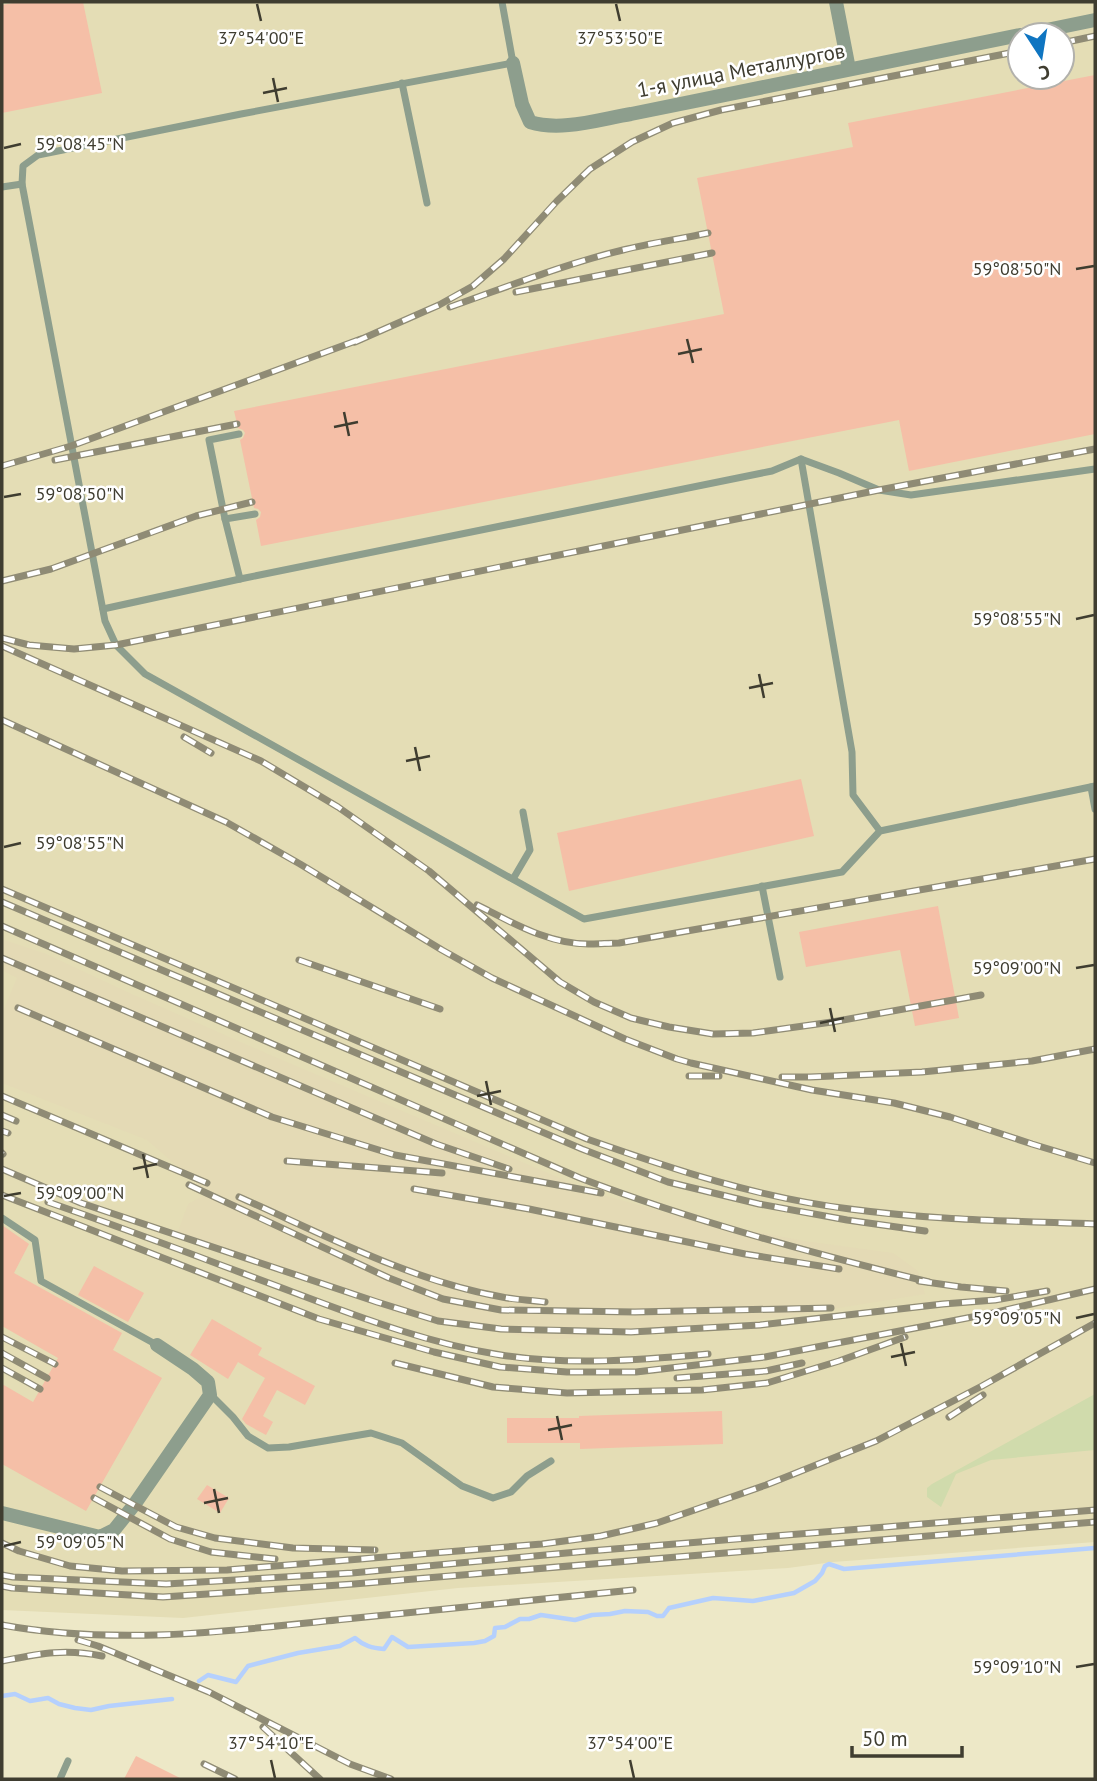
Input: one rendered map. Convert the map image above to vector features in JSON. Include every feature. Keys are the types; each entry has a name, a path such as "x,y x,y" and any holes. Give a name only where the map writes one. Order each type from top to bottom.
{"street":[{"path":"836,2 849,69"},
{"name":"1-я улица Металлургов","path":"1076,24 1095,20"},
{"name":"1-я улица Металлургов","path":"513,62 522,104 530,122 544,127 631,114 1006,38"},
{"path":"2,1513 100,1537 114,1530 210,1395 208,1382 201,1375 157,1345"}],"lane":[{"path":"502,2 513,62 38,155 23,166 22,184 105,621 116,646 145,674 584,919 842,872 880,831 1093,786 1095,809"},
{"path":"402,83 428,203"},
{"path":"2,187 22,184"},
{"path":"239,434 209,440 240,579"},
{"path":"103,609 772,471 801,459 879,490 911,495 1095,469"},
{"path":"801,459 852,752 853,795 880,831"},
{"path":"225,519 255,514"},
{"path":"513,879 530,850 523,812"},
{"path":"762,886 780,977"},
{"path":"2,1218 35,1240 41,1281 157,1345"},
{"path":"210,1395 248,1436 268,1448 371,1433 402,1443 462,1486 493,1498 511,1492 527,1476 551,1461"},
{"path":"60,1779 68,1761"}],"shaded area":[{"path":"2,2 1095,2 1095,1542 833,1562 788,1568 458,1588 183,1618 2,1610"}],"green space":[{"path":"1095,1394 1095,1450 991,1460 956,1474 941,1507 927,1497 927,1488 932,1484"}],"sand":[{"path":"2,939 44,953 268,1054 595,1193 693,1220 804,1241 893,1253 918,1271 925,1294 789,1316 637,1333 544,1340 393,1312 177,1234 188,1204 208,1193 147,1140 2,1083 2,1014 17,978 2,970"}],"building":[{"path":"19,2 83,2 102,93 2,113 2,5"},
{"path":"1095,75 1095,434 909,471 899,420 261,546 256,520 261,512 254,508 240,440 245,433 238,428 234,411 724,314 697,178 853,147 848,123 1013,91 1076,91 1076,79"},
{"path":"801,779 814,836 569,891 557,833"},
{"path":"938,906 959,1018 915,1026 900,950 806,967 799,932"},
{"path":"2,1225 29,1244 14,1273 122,1333 113,1350 162,1378 86,1511 2,1464 2,1384 33,1402 58,1358 2,1326"},
{"path":"94,1266 144,1293 128,1322 78,1295"},
{"path":"212,1319 262,1348 258,1355 315,1386 305,1405 277,1390 263,1416 273,1422 266,1435 242,1419 265,1378 238,1362 228,1379 190,1355"},
{"path":"722,1411 723,1444 580,1449 580,1443 507,1443 507,1418 579,1418"},
{"path":"207,1485 229,1498 220,1513 197,1499"},
{"path":"136,1756 182,1779 124,1779"}],"waterway":[{"path":"199,1681 208,1675 236,1682 248,1666 340,1646 355,1638 368,1646 384,1649 392,1637 408,1647 474,1643 494,1636 495,1628 541,1615 575,1620 625,1611 663,1616 669,1608 713,1598 753,1601 794,1593 815,1581 829,1564 844,1569 1095,1548"},
{"path":"2,1696 15,1694 30,1701 48,1698 59,1704 91,1710 172,1699"}],"railway":[{"path":"1076,40 1095,36"},
{"path":"355,342 439,305 473,286 504,259 590,169 632,142 673,123 721,110 1006,54"},
{"path":"450,307 579,262 644,245 708,233"},
{"path":"516,292 712,253"},
{"path":"2,466 71,446 361,339"},
{"path":"55,460 237,424"},
{"path":"2,638 29,645 74,649 116,645 879,490 1095,449"},
{"path":"2,581 51,569 196,516 252,502"},
{"path":"2,646 261,761 338,807 429,871 560,982 594,1002 631,1018 713,1034 753,1033 832,1022 981,995"},
{"path":"2,720 226,822 492,978 625,1039 691,1063 812,1090 894,1103 950,1117 1095,1163"},
{"path":"184,737 211,753"},
{"path":"477,905 546,937 576,943 619,943 1095,859"},
{"path":"2,889 587,1139 684,1171 782,1198 880,1213 1095,1224"},
{"path":"2,902 582,1149 668,1182 759,1204 925,1231"},
{"path":"2,926 580,1178 753,1235 929,1282"},
{"path":"2,958 436,1144 509,1169"},
{"path":"299,960 440,1009"},
{"path":"18,1008 272,1117 395,1155 601,1193"},
{"path":"782,1077 922,1072 1032,1061 1095,1049"},
{"path":"689,1076 719,1076"},
{"path":"2,1096 207,1183"},
{"path":"2,1115 16,1121"},
{"path":"2,1131 8,1133"},
{"path":"287,1161 442,1173"},
{"path":"2,1169 81,1203 377,1302 438,1321 501,1329 631,1332 760,1325 995,1300 1047,1291"},
{"path":"189,1185 389,1278 443,1299 501,1310 635,1312 831,1308"},
{"path":"414,1189 529,1209 745,1254 839,1269"},
{"path":"2,1195 319,1319 434,1352 500,1367 567,1372 636,1372 765,1357 993,1313 1095,1289"},
{"path":"239,1197 368,1255 434,1280 502,1297 545,1302"},
{"path":"48,1202 348,1313 398,1330 475,1350 527,1358 579,1361 708,1354"},
{"path":"919,1281 1006,1291"},
{"path":"2,1543 19,1551 70,1566 122,1571 227,1570 542,1544 601,1536 657,1523 766,1485 876,1441 1095,1323"},
{"path":"2,1337 55,1364"},
{"path":"395,1363 493,1387 567,1393 702,1390 767,1383 905,1337"},
{"path":"2,1353 47,1378"},
{"path":"677,1378 766,1371 802,1363"},
{"path":"2,1368 40,1389"},
{"path":"949,1417 983,1395"},
{"path":"100,1487 176,1527 215,1538 293,1548 375,1550"},
{"path":"94,1498 170,1539 211,1552 275,1559"},
{"path":"2,1575 166,1584 352,1573 1095,1510"},
{"path":"2,1586 163,1597 354,1584 1095,1522"},
{"path":"2,1625 85,1634 211,1632 633,1590"},
{"path":"78,1640 209,1692 350,1764 391,1779"},
{"path":"2,1661 63,1652 102,1656"},
{"path":"263,1727 320,1779"},
{"path":"204,1764 235,1779"}]}
